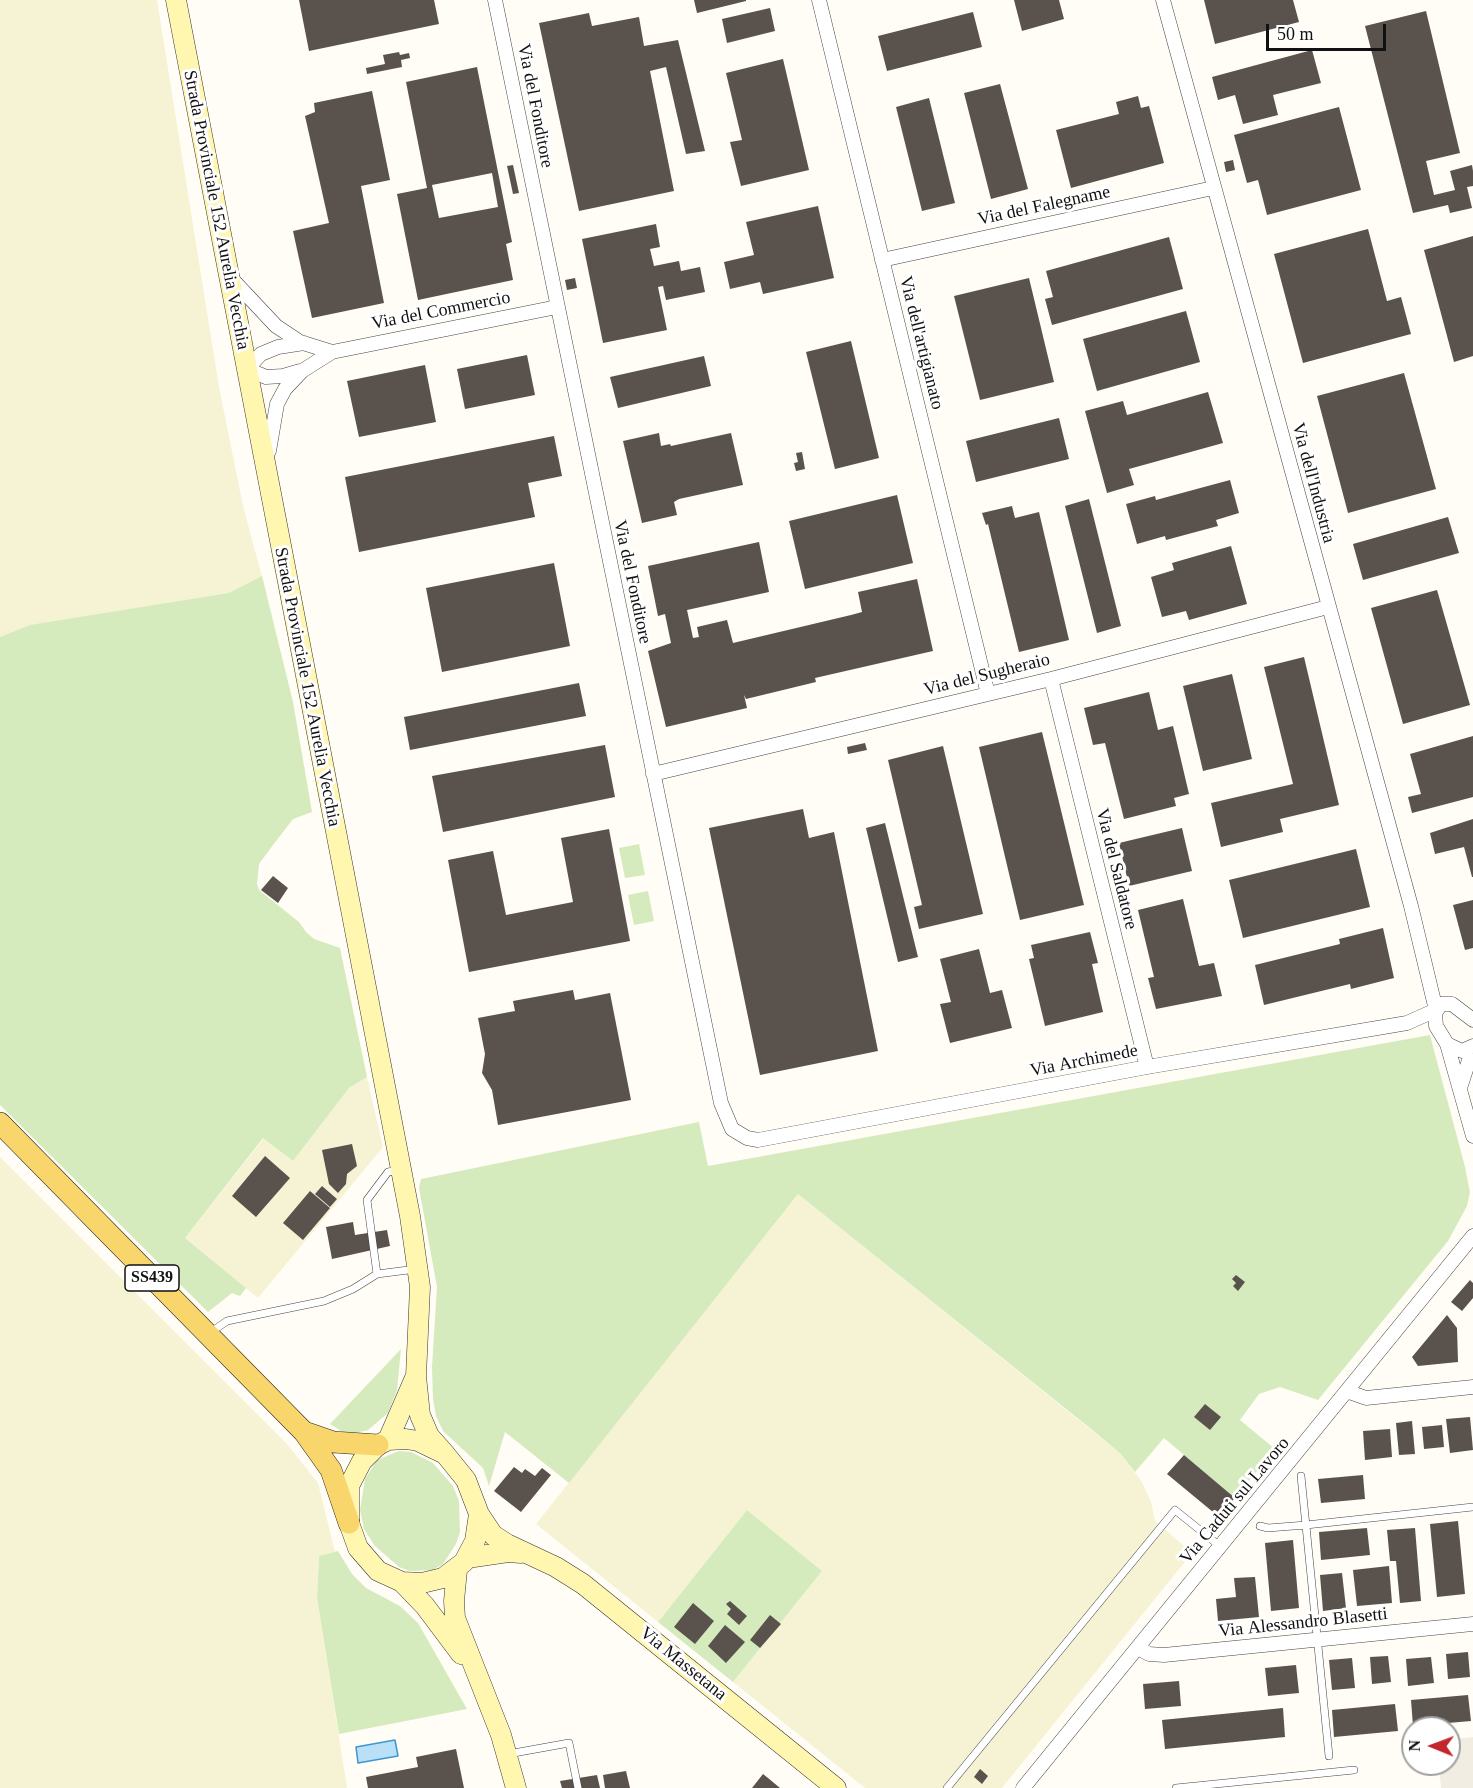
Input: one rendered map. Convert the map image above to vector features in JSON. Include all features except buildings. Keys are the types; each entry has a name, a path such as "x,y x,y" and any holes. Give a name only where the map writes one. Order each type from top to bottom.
{"main road":[{"name":"Strada Provinciale 152 Aurelia Vecchia","path":"176,0 402,1170 418,1269 421,1309 416,1376 424,1427 466,1480 479,1514 475,1541 462,1564 454,1601 455,1618 508,1754 516,1788"},
{"name":"SS439","path":"0,1123 304,1432 331,1470 348,1523"},
{"name":"Strada Provinciale 152 Aurelia Vecchia","path":"416,1376 383,1442 368,1452 354,1472 348,1493 348,1523 351,1535 366,1558 378,1571 402,1582 435,1620 478,1679"},
{"name":"SS439","path":"304,1432 333,1442 383,1442"},
{"name":"Strada Provinciale 152 Aurelia Vecchia","path":"383,1442 418,1441 445,1454"},
{"name":"Via Massetana","path":"479,1514 493,1535 523,1554 556,1567 584,1584 836,1788"},
{"name":"Via Massetana","path":"462,1564 508,1552 523,1554"},
{"name":"Strada Provinciale 152 Aurelia Vecchia","path":"402,1582 434,1581 462,1564"}],"street":[{"name":"Via del Fonditore","path":"495,0 556,307 721,1103 726,1120 739,1134 758,1140 770,1139"},
{"name":"Via dell'artigianato","path":"819,0 988,694"},
{"name":"Via dell'Industria","path":"1163,0 1430,974 1436,1010"},
{"name":"Via del Falegname","path":"882,260 1213,188"},
{"name":"Via del Commercio","path":"229,275 276,326 304,344 332,352"},
{"name":"Via del Commercio","path":"268,485 269,436 277,404 285,389 302,371 332,352 556,307"},
{"name":"Via del Commercio","path":"302,371 283,376 266,376 246,369 261,354 278,347 304,344"},
{"name":"Via del Sugheraio","path":"653,774 1051,679 1328,607"},
{"name":"Via del Saldatore","path":"1051,679 1147,1068"},
{"name":"Via dell'Industria","path":"1430,974 1465,1009"},
{"path":"1473,1020 1465,1009 1444,1003 1436,1010 1435,1022 1447,1044 1473,1136"},
{"name":"Via Archimede","path":"770,1139 1147,1068 1407,1023 1436,1010"},
{"name":"Via Archimede","path":"1407,1023 1439,1030"},
{"path":"1447,1044 1462,1051 1473,1047"},
{"path":"1460,1087 1473,1047"},
{"name":"Via Caduti sul Lavoro","path":"1029,1784 1473,1236"},
{"path":"1348,1392 1365,1398 1473,1387"},
{"name":"Via Alessandro Blasetti","path":"1138,1648 1149,1654 1164,1655 1473,1624"}],"lane":[{"path":"377,1274 367,1200 388,1172 402,1170"},
{"path":"207,1334 227,1321 324,1301 353,1289 377,1274 418,1269"},
{"path":"1301,1476 1329,1756"},
{"path":"1260,1526 1268,1528 1306,1525 1473,1507"},
{"path":"947,1788 1175,1510 1221,1547"},
{"path":"508,1754 569,1743 578,1788"},
{"path":"1176,1788 1354,1770"}],"shaded area":[{"path":"0,0 157,0 219,387 243,506 267,595 0,656"},
{"path":"367,1077 383,1147 258,1298 185,1238 264,1138 293,1161 349,1088"},
{"path":"0,1157 287,1444 318,1483 335,1552 319,1556 317,1598 347,1788 0,1788"},
{"path":"798,1194 1121,1454 1142,1482 1151,1502 1155,1521 1192,1553 1002,1788 865,1788 733,1682 822,1571 747,1510 658,1622 536,1524"},
{"path":"1473,1737 1473,1788 1441,1788 1440,1776 1461,1776 1461,1738"}],"green space":[{"path":"262,576 293,702 312,812 293,819 273,845 259,864 257,884 259,890 299,922 314,939 340,948 367,1077 349,1088 293,1161 263,1138 185,1238 246,1288 240,1296 232,1293 208,1312 0,1105 0,637 30,625 229,593"},
{"path":"639,844 645,875 625,878 619,848"},
{"path":"648,891 654,921 634,925 628,895"},
{"path":"1430,1035 1465,1167 1470,1192 1467,1206 1448,1241 1318,1400 1280,1387 1259,1394 1240,1420 1275,1449 1235,1498 1164,1438 1135,1472 1121,1454 1091,1429 798,1194 569,1483 505,1432 489,1486 483,1468 443,1431 436,1416 432,1367 437,1287 419,1188 421,1179 699,1122 708,1166"},
{"path":"401,1349 397,1390 388,1413 368,1430 355,1433 343,1432 330,1424"},
{"path":"399,1451 411,1452 433,1463 453,1486 459,1501 460,1532 456,1544 443,1564 433,1570 410,1571 399,1567 375,1546 364,1529 360,1510 365,1479 377,1460"},
{"path":"747,1510 822,1571 733,1682 658,1622"},
{"path":"338,1551 352,1574 366,1588 400,1606 418,1623 467,1709 339,1734 317,1598 319,1556"}],"water":[{"path":"395,1740 398,1756 358,1763 356,1747"}]}
